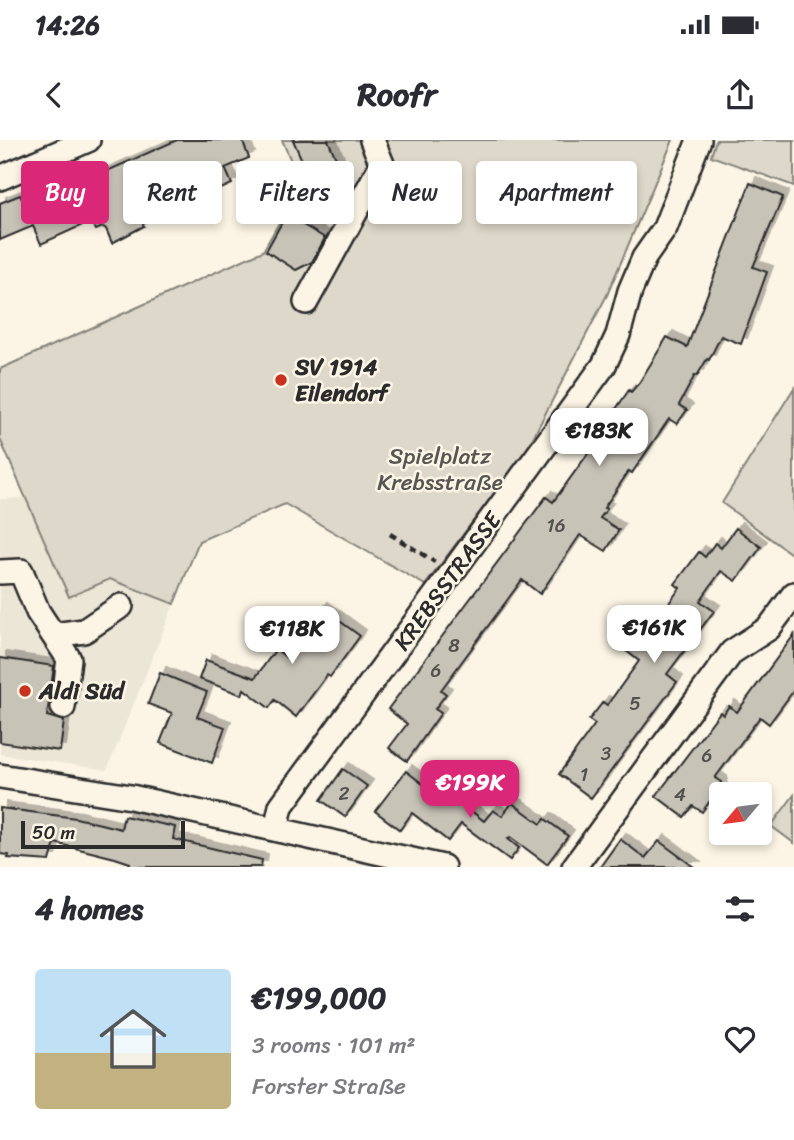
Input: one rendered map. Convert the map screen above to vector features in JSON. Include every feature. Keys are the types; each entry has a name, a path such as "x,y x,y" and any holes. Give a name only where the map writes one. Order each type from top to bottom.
{"street":[{"path":"0,178 88,140"},
{"path":"306,302 382,164 372,140"},
{"name":"KREBSSTRASSE","path":"276,829 281,806 604,365 618,335 630,291 644,258 665,228 699,140"},
{"path":"0,572 21,570 38,612 69,659 62,707"},
{"path":"574,867 732,652 769,628 794,594"},
{"path":"54,635 84,631 121,607"},
{"path":"0,776 131,797 443,867"}],"path":[{"path":"390,534 452,574"}],"shaded area":[{"path":"25,498 69,597 110,579 174,604 107,770 0,754 0,499"}],"green space":[{"name":"SV 1914 Eilendorf","path":"282,140 673,140 607,295 526,451 425,585 285,504 199,541 174,604 110,579 69,597 0,439 0,369 263,251 278,224 354,224 354,161 291,161"},
{"path":"716,140 794,140 794,186 711,156"},
{"path":"794,388 794,556 722,503"},
{"path":"794,795 794,843 772,825"}],"building":[{"path":"177,140 242,140 249,158 236,161 225,168 232,184 222,189 222,161 130,161"},
{"path":"293,140 328,140 337,161 302,161"},
{"path":"123,164 123,224 144,226 112,243 106,229 103,227 96,230 93,224 109,224 109,170"},
{"path":"750,183 783,197 753,267 767,272 741,344 721,336 709,360 707,359 697,376 695,375 679,405 687,410 677,424 669,419 604,508 607,509 600,518 619,530 606,551 580,535 540,594 522,580 441,690 446,694 435,709 441,713 407,761 389,748 407,724 388,709 546,497 553,502 607,427 605,425 629,390 631,392 639,383 667,337 687,347"},
{"path":"20,195 21,224 84,224 41,244 33,226 0,240 0,203"},
{"path":"281,224 301,224 325,238 312,262 296,270 266,251"},
{"path":"736,528 761,547 736,581 721,571 700,601 714,611 667,674 677,682 591,798 559,774 595,724 589,720 603,702 607,705 639,661 620,646 630,632 641,641 680,588 675,584 699,552 705,557 715,543 721,548"},
{"path":"322,608 360,636 296,717 275,700 269,708 244,689 242,695 199,679 206,660 255,678 276,649 286,657"},
{"path":"794,635 794,690 769,724 760,717 715,778 721,782 709,782 709,802 702,812 693,806 684,817 656,796 720,712 723,715 729,706 737,712"},
{"name":"Aldi Süd","path":"0,658 54,666 47,716 64,721 60,751 0,742"},
{"path":"160,673 207,692 197,717 225,727 212,763 160,743 172,713 148,704"},
{"path":"343,769 367,786 345,817 321,800"},
{"path":"406,771 436,794 441,787 484,821 493,810 502,816 512,803 541,824 545,819 568,836 547,864 510,837 508,839 519,848 510,860 461,824 448,841 412,813 400,830 375,811"},
{"path":"0,808 76,818 121,829 124,816 175,827 173,839 262,860 261,867 129,867 130,863 115,858 55,843 50,861 8,858 9,855 0,854"},
{"path":"620,839 645,858 659,841 694,867 600,867"}],"place":[{"name":"SV 1914 Eilendorf","path":"281,380"},
{"name":"Aldi Süd","path":"25,691"}],"park label":[{"name":"Spielplatz Krebsstraße","path":"440,469"}]}
